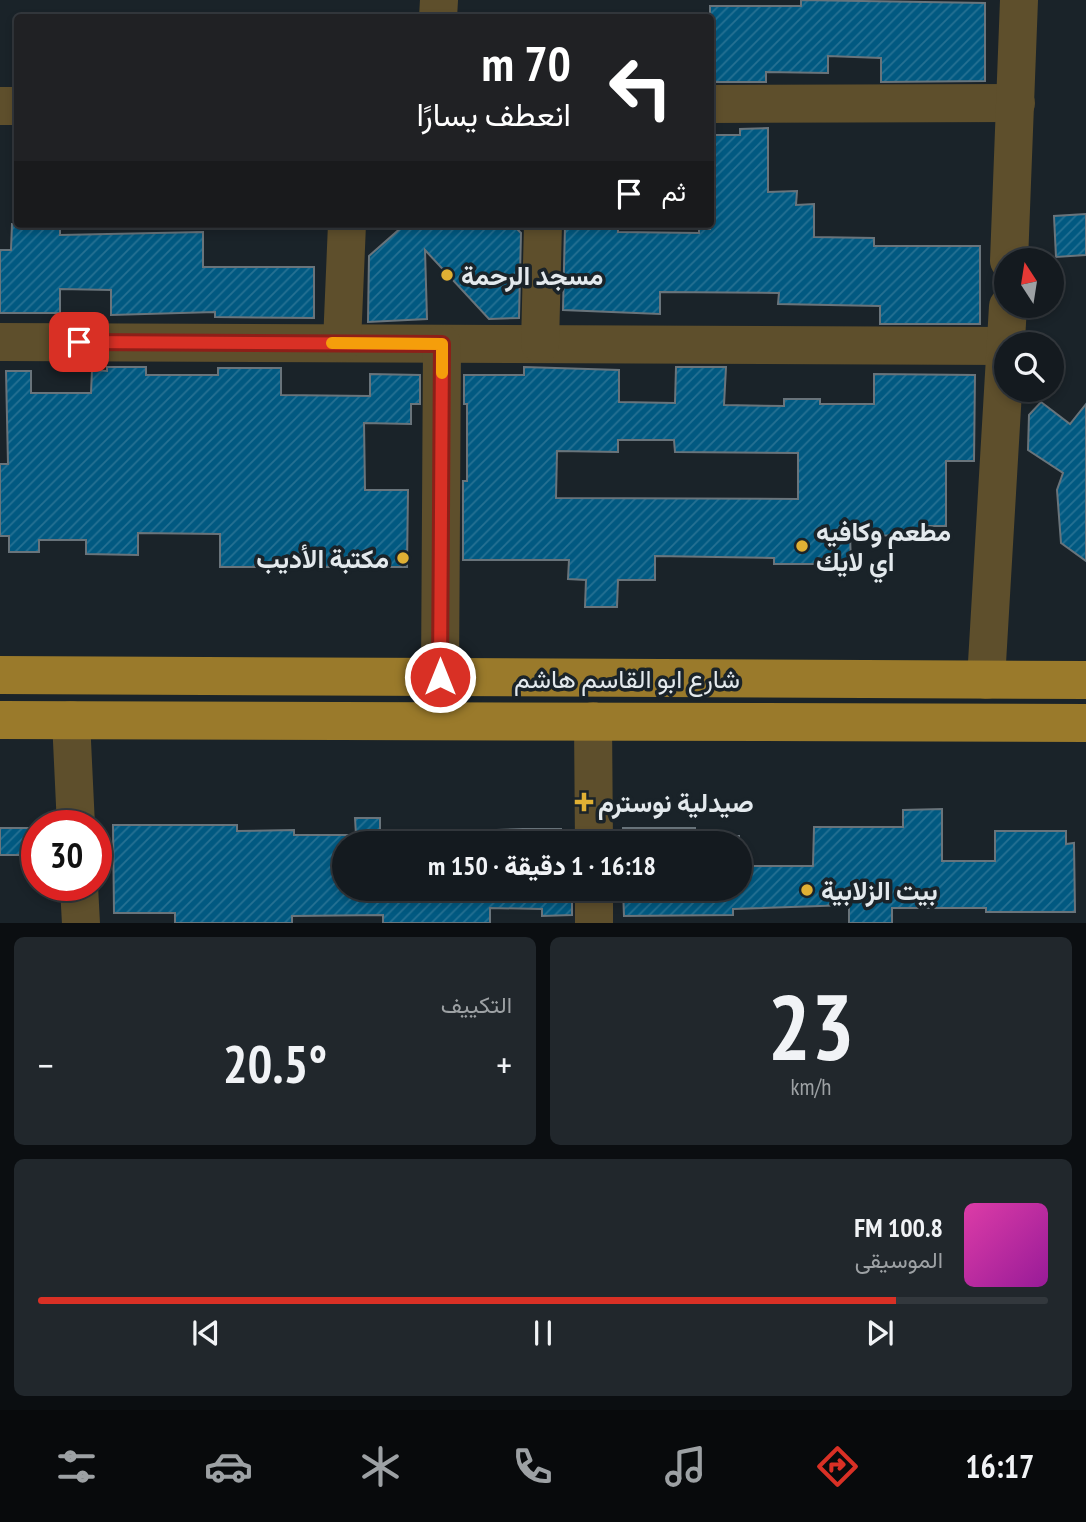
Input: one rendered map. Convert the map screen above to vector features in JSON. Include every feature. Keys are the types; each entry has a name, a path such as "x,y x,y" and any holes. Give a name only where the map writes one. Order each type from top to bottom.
{"main road":[{"name":"شارع ابو القاسم هاشم","path":"0,675 1086,680"},
{"name":"شارع ابو القاسم هاشم","path":"0,720 1086,723"}],"street":[{"path":"1010,248 1019,0"},
{"path":"714,104 1016,103"},
{"path":"342,343 347,228"},
{"path":"540,344 543,228"},
{"path":"0,342 994,346"},
{"path":"440,677 442,344"},
{"path":"986,680 1003,402"},
{"path":"71,720 75,810"},
{"path":"593,721 594,831"},
{"path":"80,901 81,923"},
{"path":"594,901 594,923"}],"building":[{"path":"801,0 985,3 985,81 881,82 881,58 828,56 828,73 766,72 766,82 714,82 714,14 710,14 710,6 801,6"},
{"path":"768,128 768,192 797,191 796,205 814,204 814,237 874,238 874,246 980,246 980,324 880,324 880,306 778,304 779,293 660,292 660,314 563,310 565,228 699,233 699,229 714,228 714,135 740,135 740,129"},
{"path":"1086,214 1086,255 1064,256 1064,248 1056,248 1054,216"},
{"path":"12,224 14,228 60,228 60,235 203,232 203,267 314,267 314,318 215,317 215,312 111,315 111,290 60,289 60,313 0,313 0,250 11,250"},
{"name":"مسجد الرحمة","path":"401,228 516,228 521,233 519,318 489,319 425,250 427,319 368,322 369,256"},
{"path":"107,367 146,367 146,375 218,375 218,368 281,368 281,395 370,396 370,374 420,375 420,404 411,404 411,424 364,423 365,490 408,490 407,567 220,567 220,534 138,533 138,555 86,554 86,540 39,540 39,552 9,552 9,536 0,536 0,464 8,464 6,371 31,371 31,393 91,393 92,370 107,371"},
{"path":"524,367 619,370 619,402 675,403 676,367 726,367 724,405 784,406 784,399 820,399 820,404 874,404 874,374 975,375 974,461 946,461 946,526 925,526 924,536 850,535 851,564 774,564 774,558 655,556 655,580 618,580 617,607 585,607 586,580 568,579 569,560 463,560 463,481 467,481 467,404 464,404 464,375 524,375","holes":["618,440 674,440 675,452 798,453 798,499 556,498 557,451 618,452"]},
{"path":"1041,402 1070,424 1086,404 1086,561 1061,543 1057,490 1063,473 1028,450 1029,415"},
{"path":"942,809 942,861 995,861 995,831 1066,831 1066,844 1074,843 1075,912 892,908 892,923 849,923 849,905 733,909 733,915 624,916 623,901 752,901 752,866 813,866 814,827 903,827 903,810"},
{"path":"355,818 380,818 380,831 356,831"},
{"path":"113,825 237,825 237,831 294,830 294,835 332,835 332,901 572,901 572,915 542,916 542,909 490,908 490,923 383,923 383,915 292,916 292,923 175,923 175,913 114,913"},
{"path":"0,828 21,828 21,855 0,855"},
{"path":"623,828 695,828 695,831 623,831"},
{"path":"523,829 561,829 561,831 470,831"}],"slow traffic":[{"path":"332,343 442,344 442,373"}],"place":[{"name":"مسجد الرحمة","path":"447,275"},
{"name":"مطعم وكافيه اي لايك","path":"802,546"},
{"name":"مكتبة الأديب","path":"403,558"},
{"name":"صيدلية نوسترم","path":"584,802"},
{"name":"بيت الزلابية","path":"807,890"}],"route":[{"path":"79,342 442,344 440,677"}]}
